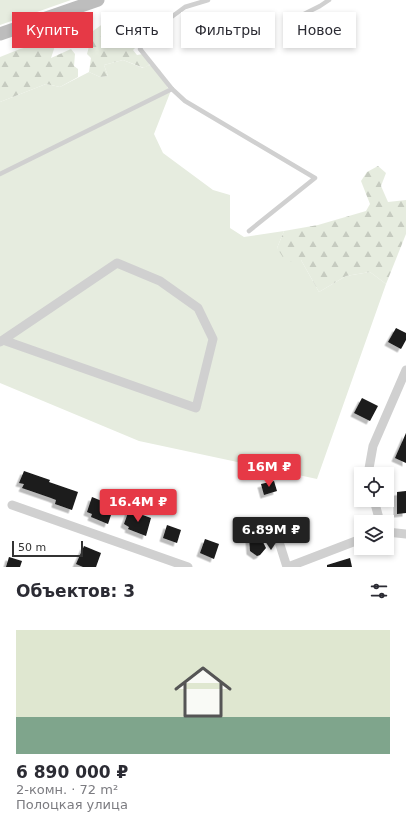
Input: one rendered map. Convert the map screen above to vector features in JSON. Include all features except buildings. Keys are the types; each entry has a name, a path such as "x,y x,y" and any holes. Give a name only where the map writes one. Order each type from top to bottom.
{"main road":[{"path":"0,34 98,0"}],"street":[{"path":"117,263 160,281 198,308 213,339 196,408 1,341 117,263"},
{"path":"369,467 373,446 406,370"},
{"path":"12,505 188,567"},
{"path":"275,529 287,567 354,542"},
{"path":"394,533 406,534"}],"lane":[{"path":"208,0 185,7 147,35 140,49 172,88 185,101 315,178 249,231"},
{"path":"308,12 328,0"},
{"path":"0,174 172,88"}],"green space":[{"path":"0,0 71,0 37,12 12,12 12,21 0,25"},
{"path":"101,25 101,48 135,48 133,50 137,55 143,54 148,58 149,65 144,68 123,60 104,65 108,76 100,77 89,72 91,58 87,54 89,48 93,48 93,31"},
{"path":"54,48 51,58 71,49 75,54 74,66 78,69 78,77 60,87 46,84 0,102 0,57 20,49"},
{"path":"123,60 143,68 149,65 160,70 170,93 154,134 163,153 213,190 230,195 230,228 244,237 284,231 277,248 301,260 319,292 346,276 370,272 386,284 317,479 139,441 0,383 0,102 46,84 60,87 89,72 100,77 108,76 104,65"},
{"path":"378,166 386,173 381,186 388,202 406,200 406,234 386,284 370,272 346,276 319,292 301,260 286,262 277,248 284,231 318,225 366,211 370,204 361,181 367,172"}]}
